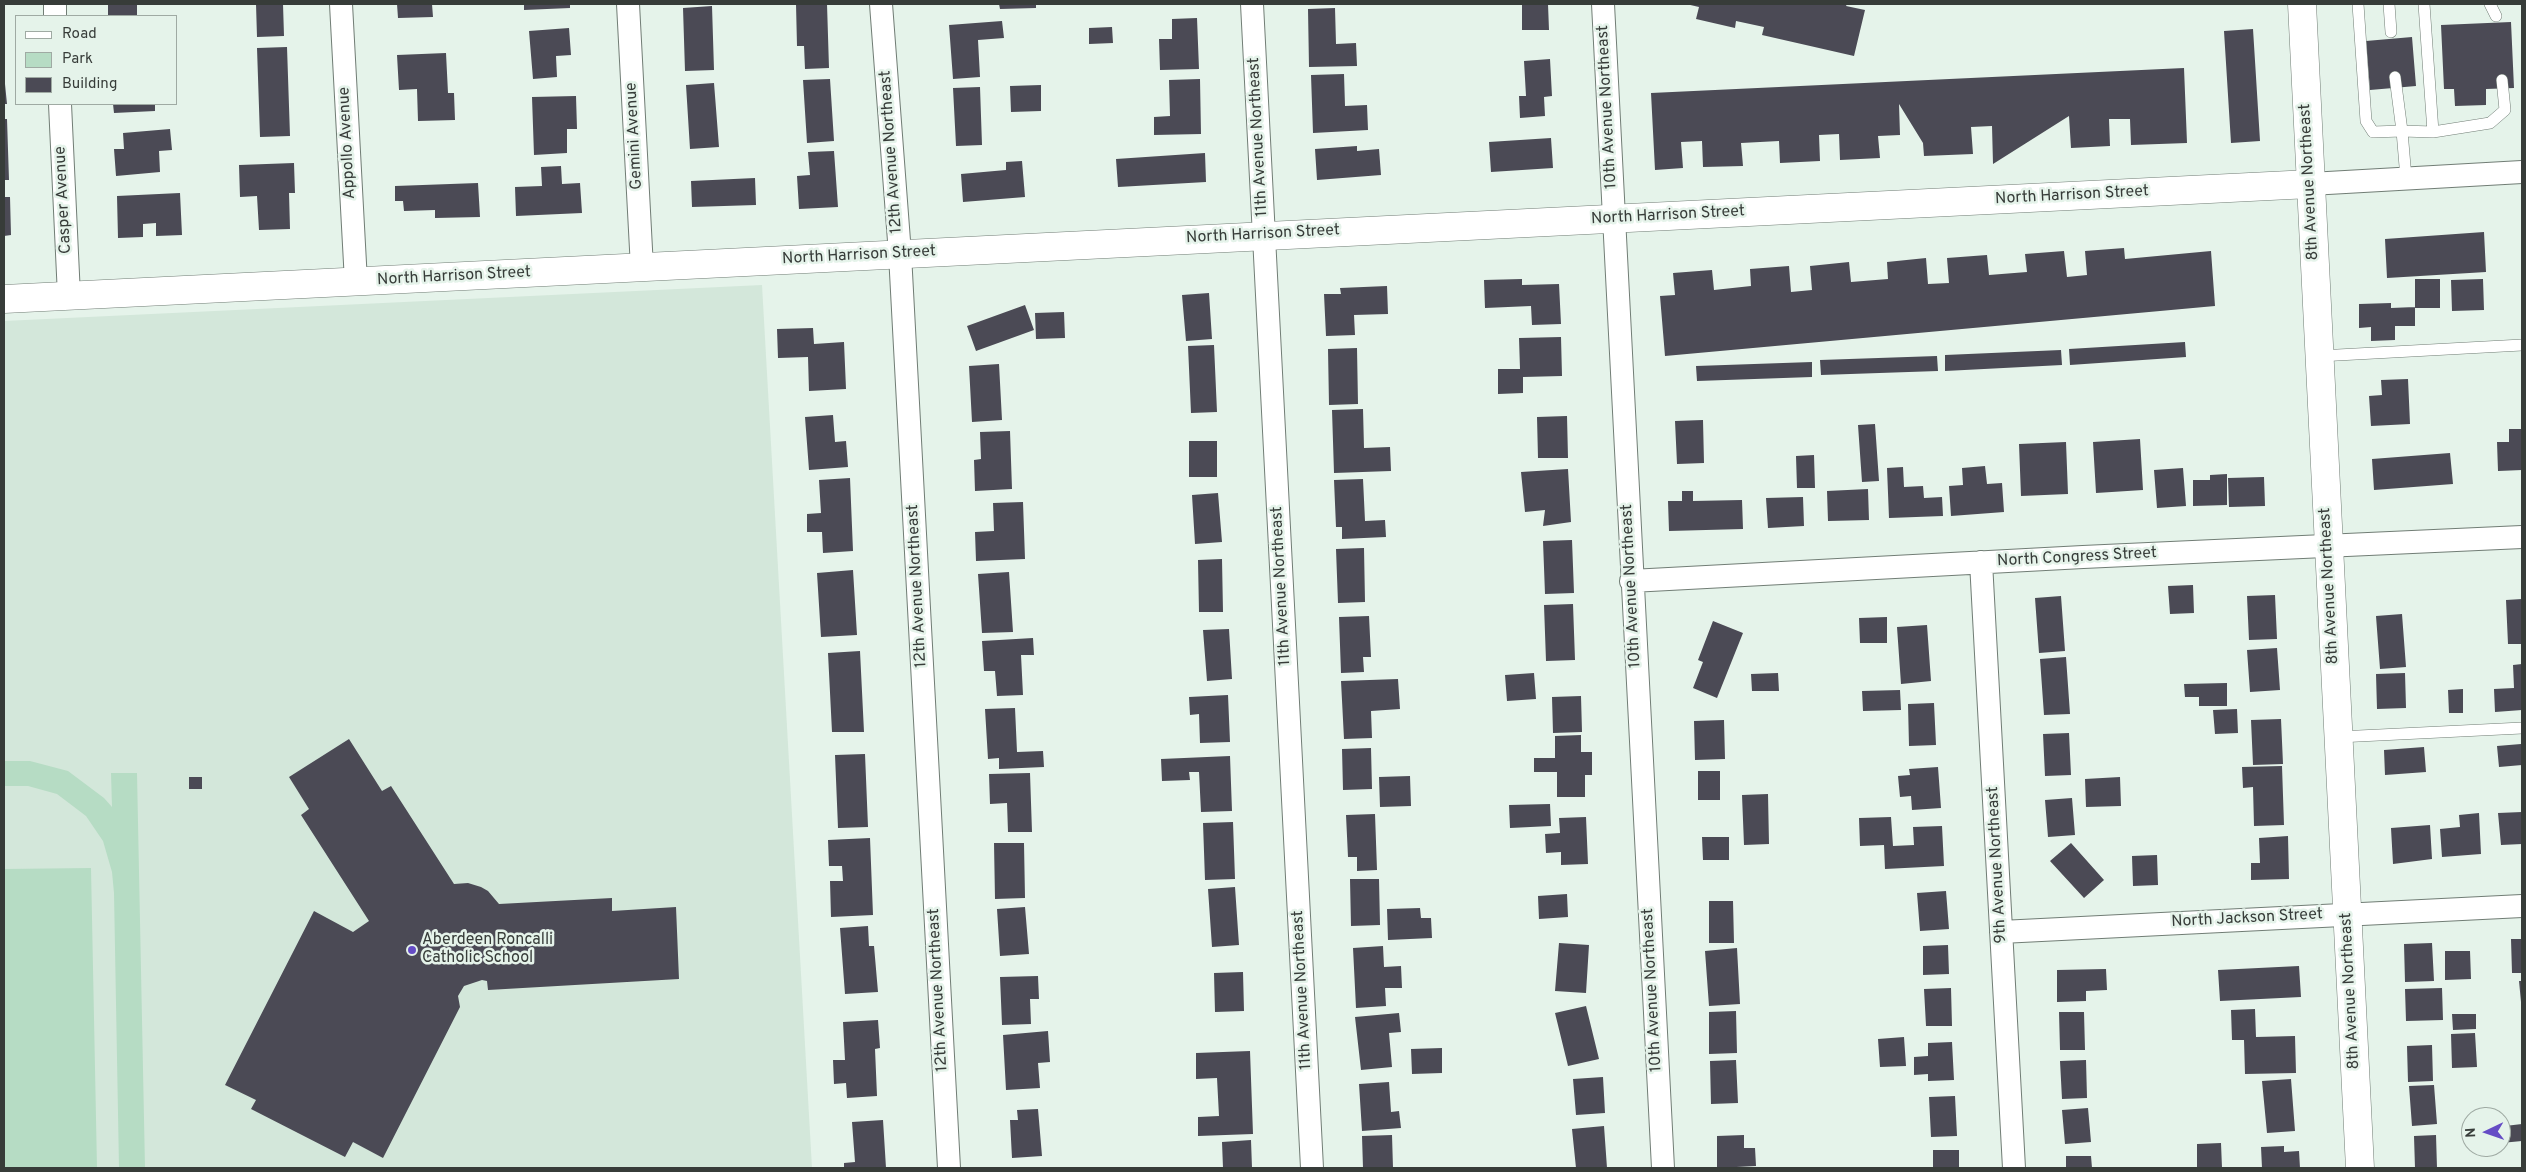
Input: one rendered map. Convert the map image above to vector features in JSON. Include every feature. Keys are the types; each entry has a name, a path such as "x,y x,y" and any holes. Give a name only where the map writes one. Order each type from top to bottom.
{"street":[{"name":"Appollo Avenue","path":"341,4 356,282"},
{"name":"Gemini Avenue","path":"628,4 642,268"},
{"name":"12th Avenue Northeast","path":"881,4 900,254 949,1168"},
{"name":"11th Avenue Northeast","path":"1252,4 1312,1168"},
{"name":"10th Avenue Northeast","path":"1602,4 1615,218 1631,581 1663,1168"},
{"name":"8th Avenue Northeast","path":"2302,4 2360,1168"},
{"name":"Casper Avenue","path":"60,105 69,296"},
{"name":"North Harrison Street","path":"4,299 2522,172"},
{"name":"North Congress Street","path":"1631,581 1981,562 2522,537"},
{"name":"9th Avenue Northeast","path":"1981,562 2014,1168"},
{"name":"North Jackson Street","path":"2002,932 2522,906"}],"lane":[{"path":"2358,4 2366,121 2373,132 2433,132 2490,124 2504,110 2502,80"},
{"path":"2389,4 2391,32"},
{"path":"2424,4 2433,132"},
{"path":"2490,4 2496,16"},
{"path":"2395,77 2406,178"},
{"path":"2319,356 2522,345"},
{"path":"2338,737 2522,728"}],"shaded area":[{"path":"762,285 812,1168 4,1168 4,321"}],"green space":[{"path":"4,761 30,761 68,771 104,798 112,807 111,773 137,773 145,1168 119,1168 114,893 112,872 103,841 86,816 57,794 28,786 4,786"},
{"path":"91,868 97,1168 4,1168 4,869"}],"building":[{"path":"108,4 137,4 137,15 108,15"},
{"path":"256,4 283,4 284,36 257,37"},
{"path":"397,4 432,4 433,17 398,18"},
{"path":"524,4 570,4 570,8 524,10"},
{"path":"796,4 827,4 829,68 805,69 804,46 797,46"},
{"path":"999,4 1036,4 1036,8 1000,9"},
{"path":"1522,4 1548,4 1549,30 1522,30"},
{"path":"1686,4 1847,4 1846,6 1865,10 1854,56 1762,35 1764,27 1736,21 1735,28 1696,19 1699,7"},
{"path":"712,6 714,70 685,71 683,8"},
{"path":"1335,8 1336,44 1356,43 1357,66 1309,67 1308,9"},
{"path":"1197,18 1199,69 1160,70 1159,39 1172,39 1172,19"},
{"path":"1002,21 1004,38 978,40 980,77 953,79 949,25"},
{"path":"2511,22 2514,88 2486,89 2486,105 2455,106 2454,89 2444,89 2441,25"},
{"path":"1112,27 1113,43 1089,44 1089,28"},
{"path":"569,28 571,55 556,56 557,77 533,79 529,31"},
{"path":"2253,29 2260,141 2231,143 2224,31"},
{"path":"2412,37 2416,86 2370,90 2366,41"},
{"path":"287,47 290,136 260,137 257,48"},
{"path":"446,53 448,93 454,93 455,120 418,121 417,89 399,90 397,55"},
{"path":"1550,59 1552,96 1544,97 1545,116 1520,118 1519,96 1526,96 1524,61"},
{"path":"2184,68 2187,143 2131,145 2130,119 2109,119 2110,146 2071,148 2069,116 1993,164 1992,126 1971,127 1973,154 1924,156 1923,143 1899,104 1900,135 1878,136 1880,158 1840,160 1839,134 1819,135 1820,161 1780,163 1779,141 1741,143 1743,166 1703,167 1702,141 1681,142 1683,168 1655,170 1651,93"},
{"path":"1344,74 1345,106 1367,105 1368,130 1313,133 1311,75"},
{"path":"830,79 834,141 807,143 803,80"},
{"path":"1200,79 1201,134 1154,135 1154,117 1170,116 1169,80"},
{"path":"714,83 719,147 690,149 686,85"},
{"path":"5,84 7,104 4,104"},
{"path":"1041,85 1041,111 1011,112 1010,86"},
{"path":"980,87 982,145 956,146 953,88"},
{"path":"576,96 577,129 567,129 567,153 534,155 532,97"},
{"path":"113,105 155,105 155,111 114,113"},
{"path":"4,119 7,119 9,180 4,180"},
{"path":"170,129 172,150 159,151 160,172 116,176 114,149 124,149 123,133"},
{"path":"1551,138 1553,168 1491,172 1489,142"},
{"path":"1357,146 1357,151 1379,149 1381,175 1317,180 1315,149"},
{"path":"834,151 838,207 799,209 797,176 810,175 808,152"},
{"path":"1205,153 1206,182 1118,187 1116,159"},
{"path":"1022,161 1025,197 963,202 961,174 1006,170 1006,162"},
{"path":"294,163 295,193 289,193 290,229 259,230 257,196 240,197 239,165"},
{"path":"561,166 562,184 580,183 582,213 516,216 515,187 542,186 541,167"},
{"path":"755,178 756,205 692,207 691,181"},
{"path":"478,183 480,217 435,218 435,210 404,211 403,201 395,201 395,186"},
{"path":"180,193 182,235 156,236 156,223 143,224 143,237 118,238 117,196"},
{"path":"4,197 10,197 11,235 4,236"},
{"path":"2484,232 2486,272 2387,278 2385,239"},
{"path":"2124,248 2125,259 2211,251 2215,306 1665,356 1660,296 1675,295 1673,273 1712,270 1714,290 1751,286 1750,269 1789,266 1791,292 1812,290 1810,266 1849,262 1851,282 1888,279 1887,262 1926,258 1928,284 1949,283 1947,258 1987,255 1989,275 2027,272 2025,254 2064,251 2067,277 2087,275 2085,251"},
{"path":"1522,279 1522,285 1559,284 1561,324 1532,325 1531,306 1485,308 1484,280"},
{"path":"2415,279 2440,279 2440,308 2415,308"},
{"path":"2483,279 2484,310 2452,311 2451,280"},
{"path":"1387,286 1388,314 1354,315 1355,335 1326,336 1324,294 1341,294 1340,288"},
{"path":"1209,293 1212,339 1186,341 1182,295"},
{"path":"2391,303 2391,308 2415,307 2415,326 2395,326 2395,340 2371,341 2371,327 2359,328 2359,304"},
{"path":"1025,305 1034,330 976,351 967,326"},
{"path":"1064,312 1065,338 1036,339 1035,313"},
{"path":"813,328 814,344 844,342 846,389 809,391 808,357 778,358 777,329"},
{"path":"1561,337 1562,376 1523,377 1523,393 1498,394 1498,369 1520,369 1519,338"},
{"path":"2185,342 2186,357 2070,365 2069,349"},
{"path":"1214,345 1217,412 1191,413 1188,346"},
{"path":"1357,348 1358,404 1329,405 1328,349"},
{"path":"2061,350 2062,365 1945,371 1945,355"},
{"path":"1937,356 1938,371 1821,375 1820,360"},
{"path":"1812,362 1812,377 1697,381 1696,366"},
{"path":"999,364 1002,420 972,422 969,366"},
{"path":"2408,379 2410,424 2371,426 2369,396 2382,395 2381,380"},
{"path":"1363,409 1364,448 1390,447 1391,471 1334,473 1332,410"},
{"path":"833,415 835,442 846,441 848,467 809,470 805,417"},
{"path":"1567,416 1568,458 1538,458 1537,417"},
{"path":"1703,420 1704,463 1677,464 1675,421"},
{"path":"1875,424 1879,481 1862,482 1858,425"},
{"path":"2509,429 2522,429 2522,470 2498,471 2497,442 2509,442"},
{"path":"1010,431 1012,489 975,491 974,460 981,459 980,432"},
{"path":"2140,439 2143,490 2096,493 2093,442"},
{"path":"1189,441 1217,441 1217,477 1189,477"},
{"path":"2066,442 2068,494 2021,496 2019,444"},
{"path":"2450,453 2453,484 2374,490 2372,459"},
{"path":"1814,455 1815,488 1797,488 1796,456"},
{"path":"1985,466 1987,484 2002,483 2004,512 1951,516 1949,486 1963,485 1962,468"},
{"path":"1903,467 1904,487 1923,486 1924,498 1942,497 1943,516 1889,518 1887,468"},
{"path":"2183,468 2186,506 2157,508 2154,470"},
{"path":"1568,469 1571,522 1543,526 1545,510 1525,512 1521,472"},
{"path":"2227,474 2227,505 2193,506 2193,480 2210,480 2210,475"},
{"path":"2264,477 2265,506 2229,507 2228,478"},
{"path":"850,478 853,551 823,553 822,532 807,532 807,514 821,513 819,480"},
{"path":"1363,479 1365,521 1385,520 1386,537 1342,539 1342,527 1336,527 1334,480"},
{"path":"1868,489 1869,520 1828,521 1827,491"},
{"path":"1682,491 1693,491 1693,501 1742,500 1743,529 1669,531 1668,501 1682,501"},
{"path":"1218,493 1222,542 1195,544 1192,495"},
{"path":"1803,497 1804,526 1768,528 1766,498"},
{"path":"1023,502 1025,559 976,561 975,532 994,531 993,503"},
{"path":"1572,540 1574,593 1545,594 1543,541"},
{"path":"1364,548 1365,602 1338,603 1336,549"},
{"path":"1222,559 1223,612 1199,612 1198,560"},
{"path":"853,570 857,635 821,637 817,573"},
{"path":"1009,572 1013,632 982,633 978,574"},
{"path":"2193,585 2194,613 2170,614 2168,586"},
{"path":"2275,595 2277,639 2249,640 2247,596"},
{"path":"2061,596 2065,651 2039,653 2035,598"},
{"path":"2522,599 2522,644 2508,644 2506,600"},
{"path":"1573,604 1575,660 1546,661 1544,605"},
{"path":"2402,614 2406,667 2380,669 2376,616"},
{"path":"1369,616 1371,657 1363,657 1364,672 1341,673 1339,617"},
{"path":"1887,617 1887,643 1860,643 1859,618"},
{"path":"1713,621 1743,633 1717,698 1693,688 1703,662 1698,660"},
{"path":"1927,625 1931,681 1901,684 1897,627"},
{"path":"1229,629 1232,679 1207,681 1203,630"},
{"path":"1033,638 1034,655 1021,655 1023,695 997,696 995,671 984,671 982,641"},
{"path":"2277,648 2280,690 2250,692 2247,650"},
{"path":"860,651 864,732 832,732 828,653"},
{"path":"2066,657 2070,714 2044,715 2040,659"},
{"path":"2522,664 2522,710 2495,712 2494,689 2514,688 2513,665"},
{"path":"1534,673 1536,699 1507,701 1505,675"},
{"path":"1778,673 1779,691 1752,691 1751,674"},
{"path":"2405,673 2406,708 2377,709 2376,674"},
{"path":"1398,679 1400,709 1371,711 1372,738 1344,739 1341,681"},
{"path":"2227,683 2227,706 2199,706 2199,697 2185,697 2184,684"},
{"path":"2463,689 2463,713 2449,713 2448,690"},
{"path":"1900,690 1901,710 1863,711 1862,691"},
{"path":"1228,695 1230,742 1200,743 1199,714 1190,715 1189,697"},
{"path":"1581,696 1582,732 1553,733 1552,697"},
{"path":"1934,703 1936,745 1909,746 1908,704"},
{"path":"1015,708 1017,752 1043,751 1044,767 999,769 999,758 988,759 985,709"},
{"path":"2237,709 2238,733 2215,734 2213,710"},
{"path":"2281,719 2283,764 2253,765 2251,720"},
{"path":"1724,720 1725,759 1695,760 1694,721"},
{"path":"2069,733 2071,775 2045,776 2043,734"},
{"path":"1581,735 1581,752 1592,752 1592,775 1585,775 1585,797 1557,797 1557,772 1534,772 1534,758 1555,758 1555,736"},
{"path":"349,739 382,791 391,786 454,884 468,883 481,887 488,891 499,904 612,898 612,911 676,907 679,979 488,990 487,981 482,980 464,986 458,996 460,1007 383,1158 353,1142 345,1157 251,1109 256,1100 225,1085 314,911 353,932 369,921 301,815 309,809 289,777"},
{"path":"2521,744 2522,765 2499,767 2497,746"},
{"path":"2424,747 2426,772 2385,775 2384,750"},
{"path":"1371,748 1372,789 1343,790 1342,749"},
{"path":"865,754 868,827 838,828 835,755"},
{"path":"1230,756 1232,811 1201,812 1199,772 1189,772 1190,780 1162,781 1161,759"},
{"path":"2282,766 2284,825 2254,826 2253,787 2243,788 2242,767"},
{"path":"1938,767 1941,808 1912,810 1911,796 1900,797 1898,776 1910,775 1909,769"},
{"path":"1698,771 1720,771 1720,800 1698,800"},
{"path":"1030,773 1032,832 1008,832 1007,803 990,804 989,774"},
{"path":"1410,776 1411,806 1380,807 1379,777"},
{"path":"189,777 202,777 202,789 189,789"},
{"path":"2120,777 2121,806 2086,807 2085,779"},
{"path":"1768,794 1769,844 1744,845 1742,795"},
{"path":"2072,798 2075,835 2048,837 2045,800"},
{"path":"1550,804 1551,826 1510,828 1509,805"},
{"path":"2522,812 2522,844 2501,845 2498,813"},
{"path":"2479,813 2481,854 2442,857 2440,829 2460,827 2459,815"},
{"path":"1375,814 1377,870 1357,871 1357,857 1348,857 1346,815"},
{"path":"1586,817 1588,864 1561,865 1561,852 1546,853 1545,834 1560,833 1559,818"},
{"path":"1891,817 1893,846 1914,845 1913,827 1942,826 1944,866 1885,869 1884,845 1860,846 1859,818"},
{"path":"1233,822 1235,879 1205,880 1203,823"},
{"path":"2430,825 2432,859 2393,864 2391,828"},
{"path":"2288,836 2289,879 2251,880 2251,863 2260,863 2259,838"},
{"path":"1702,837 1729,837 1729,860 1703,860"},
{"path":"870,838 873,915 831,917 830,881 843,881 842,866 829,866 828,840"},
{"path":"994,843 1024,843 1025,898 995,899"},
{"path":"2071,843 2104,880 2084,898 2050,861"},
{"path":"2157,855 2158,885 2133,886 2132,856"},
{"path":"1350,879 1379,879 1380,925 1351,926"},
{"path":"1235,887 1239,945 1212,947 1208,889"},
{"path":"1946,891 1949,929 1920,931 1917,893"},
{"path":"1567,894 1568,917 1539,919 1538,896"},
{"path":"1709,901 1733,901 1734,943 1709,943"},
{"path":"1025,907 1029,954 1000,956 997,909"},
{"path":"1420,908 1421,918 1431,918 1432,938 1388,940 1387,909"},
{"path":"868,926 869,946 874,946 878,992 845,994 840,928"},
{"path":"2511,939 2522,939 2522,973 2512,973"},
{"path":"1559,943 1589,945 1586,993 1555,991"},
{"path":"2432,943 2434,981 2405,982 2404,944"},
{"path":"1948,945 1949,974 1923,975 1923,946"},
{"path":"1383,946 1384,967 1401,966 1402,988 1385,988 1386,1006 1356,1008 1353,948"},
{"path":"1737,948 1740,1004 1709,1006 1705,951"},
{"path":"2445,951 2470,951 2471,979 2445,980"},
{"path":"2299,966 2301,997 2220,1001 2218,970"},
{"path":"2106,969 2107,990 2086,991 2086,1001 2057,1002 2057,970"},
{"path":"1243,972 1244,1011 1215,1012 1214,973"},
{"path":"1038,976 1039,999 1030,999 1031,1024 1002,1025 1000,977"},
{"path":"2519,981 2522,981 2522,1002 2521,1002"},
{"path":"1951,988 1952,1026 1926,1026 1924,989"},
{"path":"2442,988 2443,1020 2406,1021 2405,989"},
{"path":"1586,1006 1599,1059 1568,1066 1555,1013"},
{"path":"2255,1009 2256,1037 2295,1036 2296,1073 2245,1074 2244,1040 2232,1040 2231,1010"},
{"path":"1736,1011 1737,1053 1709,1054 1709,1012"},
{"path":"2059,1012 2084,1012 2085,1050 2060,1050"},
{"path":"1399,1013 1401,1032 1389,1033 1392,1067 1361,1070 1355,1017"},
{"path":"2452,1014 2476,1014 2476,1029 2453,1030"},
{"path":"878,1020 880,1048 875,1049 877,1096 847,1098 846,1083 834,1084 833,1060 845,1060 843,1022"},
{"path":"1048,1031 1050,1062 1038,1063 1040,1088 1006,1090 1003,1035"},
{"path":"2475,1033 2477,1067 2452,1068 2451,1034"},
{"path":"1904,1037 1906,1066 1880,1067 1878,1039"},
{"path":"1952,1042 1954,1080 1928,1081 1928,1074 1914,1075 1914,1057 1928,1056 1928,1043"},
{"path":"2432,1045 2433,1081 2408,1082 2407,1046"},
{"path":"1442,1048 1442,1073 1412,1074 1411,1049"},
{"path":"1250,1051 1253,1134 1198,1136 1198,1117 1219,1116 1217,1078 1196,1079 1196,1053"},
{"path":"1736,1060 1738,1103 1711,1104 1710,1061"},
{"path":"2086,1060 2087,1098 2062,1099 2060,1061"},
{"path":"1603,1077 1605,1113 1576,1115 1573,1079"},
{"path":"2291,1079 2295,1131 2267,1133 2262,1081"},
{"path":"1389,1082 1391,1112 1399,1111 1401,1128 1362,1131 1359,1084"},
{"path":"2434,1085 2437,1124 2412,1126 2409,1086"},
{"path":"1955,1096 1957,1136 1931,1137 1929,1097"},
{"path":"2088,1108 2091,1142 2065,1144 2062,1110"},
{"path":"1038,1109 1042,1156 1012,1158 1010,1120 1018,1120 1017,1110"},
{"path":"883,1120 886,1168 844,1168 844,1163 855,1162 852,1122"},
{"path":"2522,1124 2522,1141 2511,1142 2511,1125"},
{"path":"1604,1126 1607,1168 1576,1168 1572,1129"},
{"path":"1392,1135 1393,1168 1363,1168 1362,1136"},
{"path":"1744,1135 1744,1148 1755,1148 1756,1166 1717,1168 1717,1136"},
{"path":"2436,1135 2437,1168 2415,1168 2414,1136"},
{"path":"1251,1140 1252,1168 1223,1168 1222,1142"},
{"path":"2221,1143 2222,1168 2197,1168 2197,1144"},
{"path":"2284,1146 2284,1152 2299,1151 2300,1168 2262,1168 2261,1147"},
{"path":"1933,1150 1959,1150 1959,1168 1933,1168"},
{"path":"2066,1156 2091,1156 2092,1168 2066,1168"}],"place":[{"name":"Aberdeen Roncalli Catholic School","path":"412,950"}]}
